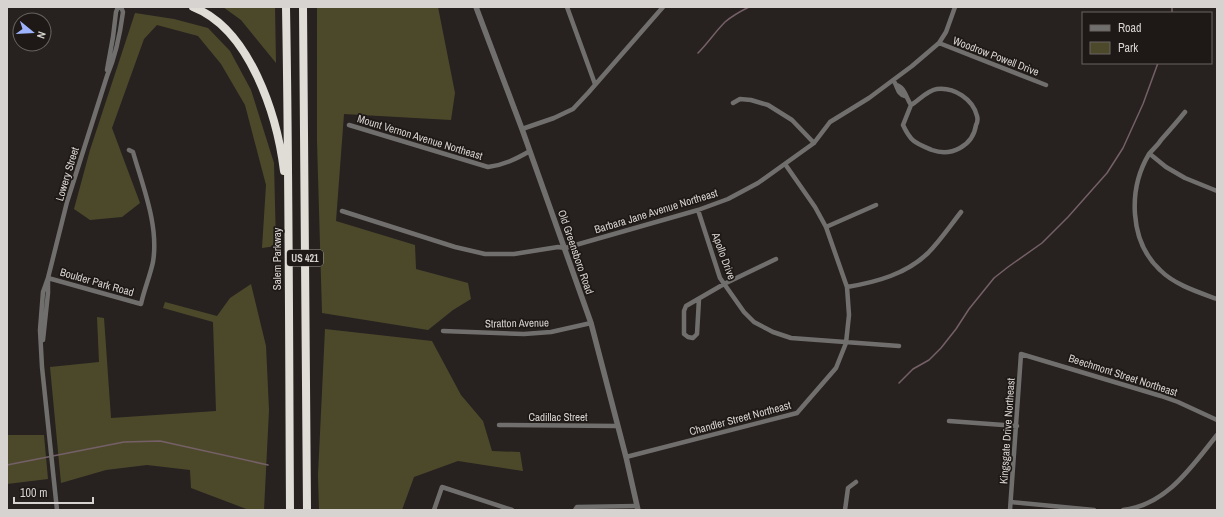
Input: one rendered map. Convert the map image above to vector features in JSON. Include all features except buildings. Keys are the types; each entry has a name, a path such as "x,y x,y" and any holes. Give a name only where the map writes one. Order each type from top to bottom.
{"highway":[{"path":"192,7 210,17 225,29 238,45 255,75 270,112 278,140 287,197"},
{"name":"Salem Parkway","path":"286,7 290,510"},
{"name":"US 421","path":"303,7 307,510"}],"street":[{"name":"Lowery Street","path":"107,76 118,7"},
{"name":"Lowery Street","path":"57,510 42,367 42,345 48,293 48,278 67,202 107,76 113,63 123,12 121,7"},
{"name":"Old Greensboro Road","path":"476,7 522,129 591,323 626,457 637,508"},
{"path":"567,7 595,84"},
{"path":"522,129 567,112 582,100 663,7"},
{"name":"Barbara Jane Avenue Northeast","path":"342,211 455,248 485,254 514,254 558,247 565,248 698,210 728,199 758,184 814,143 830,122 895,83 939,43 946,32 955,7"},
{"name":"Woodrow Powell Drive","path":"939,43 1046,85"},
{"path":"895,83 905,92 905,96 911,105"},
{"path":"936,89 949,90 962,95 972,105 977,117 975,131 970,141 959,149 947,152 936,151 916,144 908,136 903,125 911,105 936,89"},
{"path":"733,103 740,99 745,99 768,105 792,120 814,143"},
{"path":"1186,112 1150,154 1142,170 1136,187 1134,207 1136,226 1149,258 1160,271 1174,281 1217,299"},
{"name":"Mount Vernon Avenue Northeast","path":"349,125 488,167 499,166 530,152"},
{"name":"Boulder Park Road","path":"48,278 141,304 153,262 154,241 150,210 133,152 129,150"},
{"path":"1150,154 1166,167 1185,178 1217,191"},
{"name":"Chandler Street Northeast","path":"626,457 797,413 836,368 846,343 849,315 847,287 826,227 816,207 785,164"},
{"path":"826,227 876,205"},
{"name":"Apollo Drive","path":"698,210 720,278 748,318 762,327 782,336 791,338 899,346"},
{"path":"847,287 867,284 891,276 912,266 929,252 961,212"},
{"path":"699,299 698,334 693,338 688,337 684,334 684,311 686,306 724,284 776,259"},
{"name":"Stratton Avenue","path":"443,331 524,334 551,332 591,323"},
{"name":"Beechmont Street Northeast","path":"1021,354 1040,358 1161,396 1217,420"},
{"name":"Kingsgate Drive Northeast","path":"1010,510 1021,354"},
{"path":"949,421 1017,426"},
{"name":"Cadillac Street","path":"499,425 617,426"},
{"path":"1123,510 1140,507 1171,489 1217,435"},
{"path":"845,510 848,488 856,482"},
{"path":"434,510 442,487 512,510"},
{"path":"1011,502 1094,510"},
{"path":"575,510 577,507 637,508"}],"green space":[{"path":"223,7 275,7 276,63 241,20"},
{"path":"317,7 438,7 455,93 451,120 344,114 336,221 415,245 416,269 468,283 471,299 453,310 428,330 322,313 317,141"},
{"path":"135,13 174,19 208,28 230,51 251,90 274,163 276,246 262,248 266,185 245,105 221,64 198,36 157,25 144,39 112,128 140,203 122,217 90,220 74,209 90,150"},
{"path":"251,284 266,346 269,410 264,510 249,510 191,488 190,470 147,465 106,470 61,483 50,367 99,362 97,317 104,318 111,418 216,411 213,322 163,308 165,302 217,316 230,298"},
{"path":"325,329 432,341 461,395 483,421 492,451 520,452 523,471 458,461 414,477 402,510 319,510 318,475"},
{"path":"7,435 44,435 48,479 7,484"}],"waterway":[{"path":"698,53 725,22 749,7"},
{"path":"1172,7 1172,12"},
{"path":"899,383 913,369 929,360 941,348 969,309 994,278 1042,243 1068,217 1107,173 1123,148 1143,104 1158,64"},
{"path":"7,465 124,442 160,441 268,465"}]}
